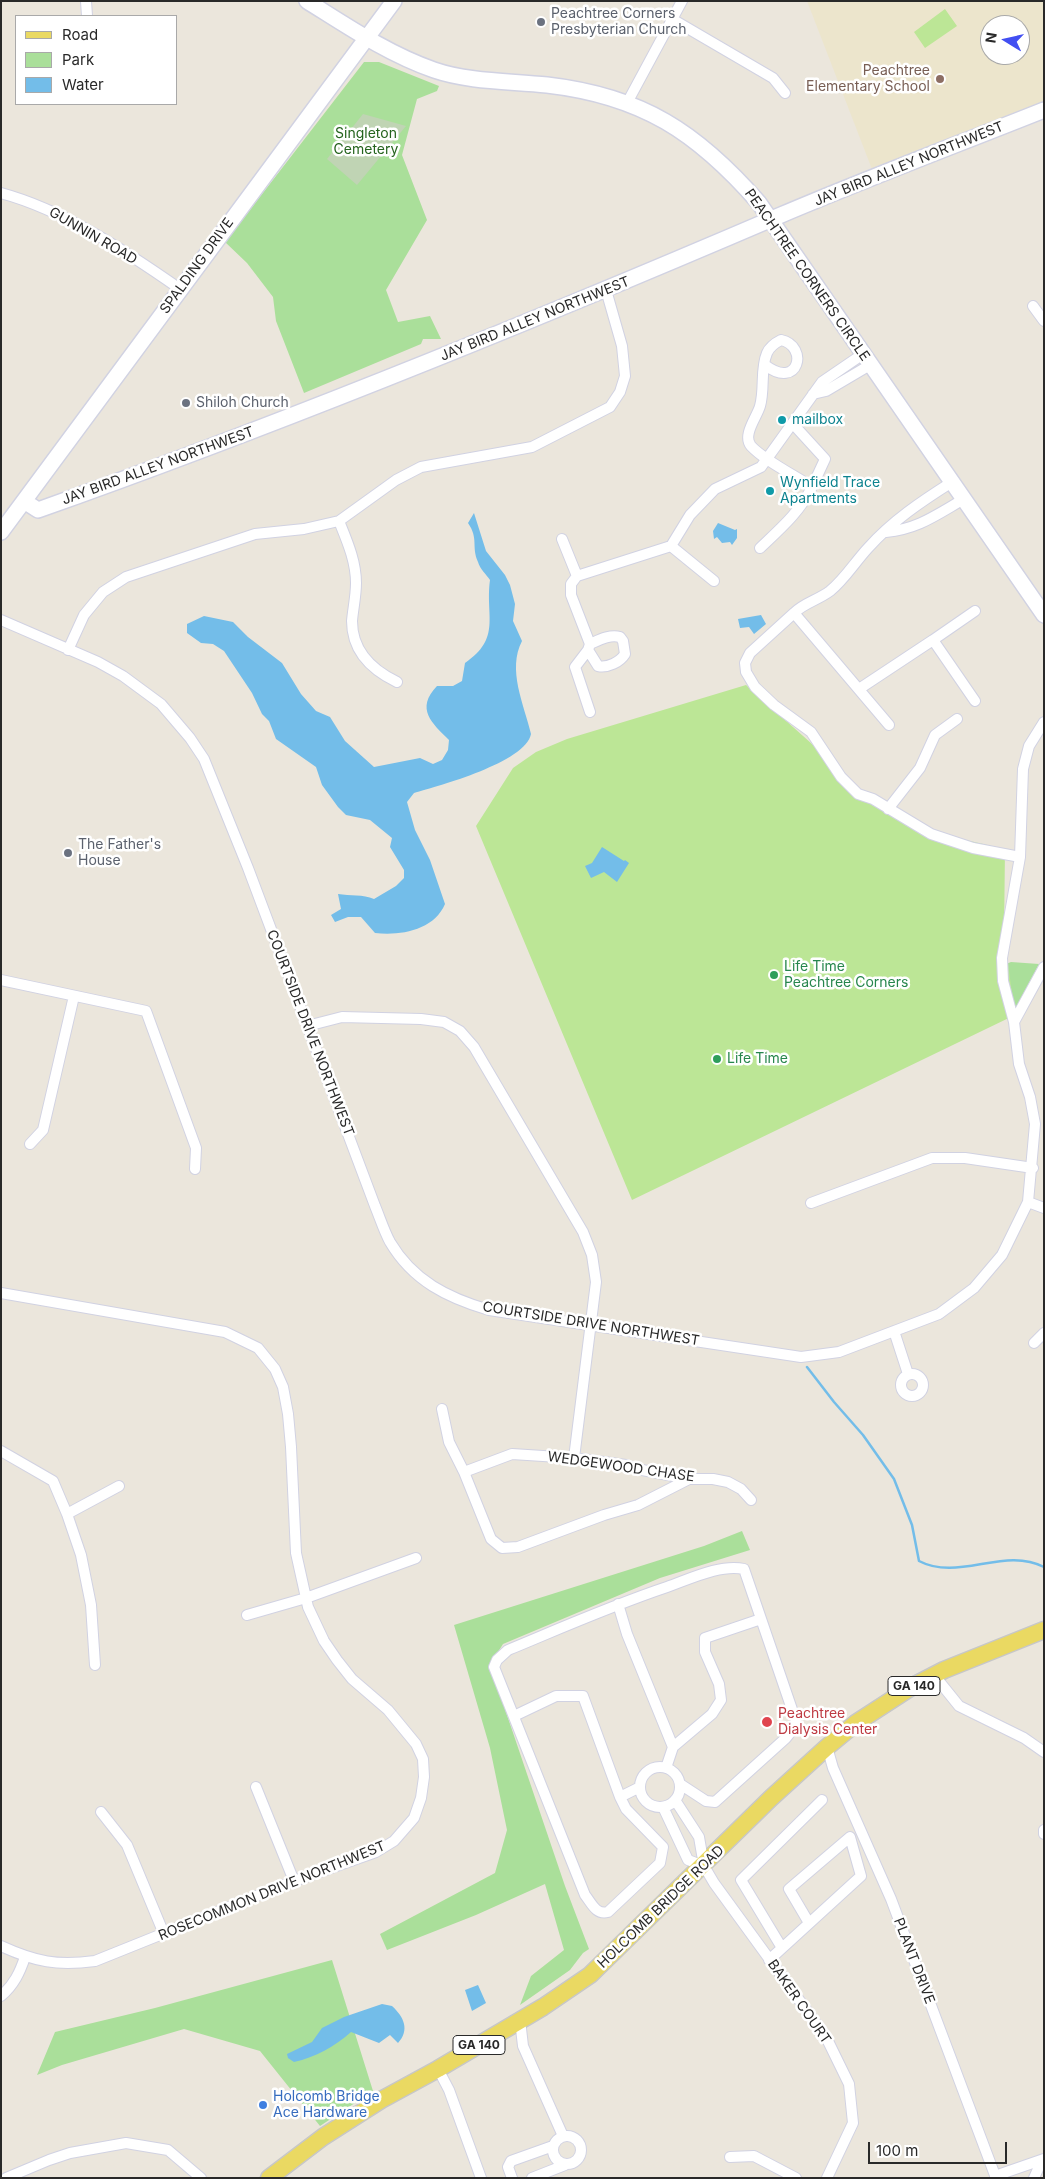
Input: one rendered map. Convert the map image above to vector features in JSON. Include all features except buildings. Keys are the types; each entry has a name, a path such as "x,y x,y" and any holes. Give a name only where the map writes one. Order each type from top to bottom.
{"main road":[{"name":"HOLCOMB BRIDGE ROAD","path":"269,2178 323,2137 381,2100 438,2070 555,2000 590,1975 704,1866 771,1798 827,1747 877,1709 934,1675 1044,1630"}],"street":[{"path":"86,1 87,15"},
{"name":"PEACHTREE CORNERS CIRCLE","path":"307,1 366,38 434,70 466,77 576,89 627,103 664,120 690,136 738,179 759,204 1044,615"},
{"name":"SPALDING DRIVE","path":"1,532 394,1"},
{"path":"627,103 682,1"},
{"path":"672,19 774,78 785,93"},
{"name":"JAY BIRD ALLEY NORTHWEST","path":"24,502 38,510 174,462 450,354 770,220 1044,110"},
{"name":"GUNNIN ROAD","path":"1,193 27,200 99,236 180,290"},
{"path":"68,650 84,615 103,592 126,578 255,534 304,529 339,521 396,480 421,467 532,448 610,407 620,392 625,376 622,346 606,290"},
{"path":"1034,306 1044,321"},
{"path":"590,712 575,667 589,647 571,595 571,584 577,576 671,546 690,515 715,489 761,467 813,394 826,391 867,359"},
{"path":"765,365 760,406 748,440 750,445 768,459 812,487"},
{"path":"760,548 795,514 806,499 825,459 793,424"},
{"path":"952,482 919,503 869,547 831,590 811,603 800,606 750,653 745,663 746,672 755,687 774,705 811,732 841,777 858,794 873,799 931,834 973,848 1020,857"},
{"path":"886,532 904,530 920,525 964,499"},
{"path":"339,521 354,564 356,582 352,625 357,646 378,673 397,682"},
{"path":"562,540 577,576"},
{"path":"671,546 714,581"},
{"path":"858,689 975,611"},
{"path":"794,613 889,725"},
{"name":"COURTSIDE DRIVE NORTHWEST","path":"1,620 98,662 145,691 175,720 204,758 379,1215 390,1242 409,1267 432,1287 460,1302 489,1310 802,1357 832,1354 939,1314 974,1288 1002,1255 1028,1202 1033,1168 1035,1124 1030,1097 1019,1064 1014,1022 1003,981 1002,958 1020,857 1023,769 1029,746 1044,722"},
{"path":"933,640 975,701"},
{"path":"888,809 920,768 936,735 957,719"},
{"path":"1014,1022 1044,967"},
{"path":"1,980 146,1011 196,1148 195,1168"},
{"path":"30,1144 43,1130 74,996"},
{"path":"308,1026 342,1017 399,1018 444,1022 460,1031 474,1047 583,1232 592,1255 596,1282 574,1458"},
{"path":"811,1203 932,1158 965,1158 1033,1168"},
{"path":"1028,1202 1044,1208"},
{"name":"ROSECOMMON DRIVE NORTHWEST","path":"1,1293 225,1332 258,1348 275,1369 283,1387 289,1422 296,1553 308,1607 324,1641 337,1660 352,1678 388,1710 416,1744 424,1758 421,1798 414,1818 394,1841 376,1852 294,1881 95,1961 68,1965 25,1957 1,1946"},
{"path":"894,1331 908,1374"},
{"path":"1034,1343 1044,1333"},
{"path":"442,1409 450,1442 491,1539 502,1548 518,1548 604,1515 638,1505 689,1479"},
{"path":"1,1451 53,1481 81,1555 89,1596 95,1665"},
{"name":"WEDGEWOOD CHASE","path":"464,1472 512,1454 574,1458 626,1465 637,1469 689,1479 713,1479 728,1482 741,1489 751,1500"},
{"path":"67,1514 119,1486"},
{"path":"247,1616 306,1598 416,1558"},
{"path":"514,1716 556,1696 583,1696 626,1809 663,1847 660,1863 608,1912 602,1913 597,1911 585,1895 494,1667 497,1660 508,1650 618,1604 695,1577 737,1568 744,1569 797,1724 786,1738 715,1802 706,1801 680,1784"},
{"path":"618,1604 627,1634 673,1747"},
{"path":"666,1768 673,1747 712,1714 721,1700 719,1684 705,1652 705,1638 761,1619"},
{"path":"934,1675 959,1706 1024,1738 1044,1752"},
{"name":"PLANT DRIVE","path":"827,1747 833,1768 891,1899 995,2177"},
{"path":"660,1767 666,1768 675,1774 680,1784 680,1790 675,1800 663,1807 656,1807 645,1800 640,1787 644,1775 648,1771 660,1767"},
{"path":"620,1797 640,1787"},
{"path":"256,1788 294,1881"},
{"path":"675,1800 699,1838 704,1866"},
{"path":"782,1948 741,1880 822,1800"},
{"path":"663,1807 688,1860 704,1866"},
{"path":"101,1812 127,1845 164,1934"},
{"path":"769,1960 861,1876 850,1837 789,1889 809,1923"},
{"name":"BAKER COURT","path":"704,1866 714,1883 826,2037 849,2084 853,2123 827,2178"},
{"path":"1,1996 9,1990 19,1974 25,1957"},
{"path":"520,2020 523,2046 563,2136"},
{"path":"438,2070 449,2090 481,2178"},
{"path":"512,2178 508,2167 511,2161 553,2146 563,2136 573,2137 580,2144 582,2154 577,2162 532,2178"},
{"path":"6,2178 70,2153 126,2143 168,2150 201,2178"},
{"path":"553,2146 554,2156 565,2165"},
{"path":"730,2157 754,2156 796,2178"},
{"path":"995,2177 1043,2159"},
{"path":"1034,2178 1043,2159"}],"shaded area":[{"name":"Peachtree Elementary School","path":"807,1 1044,1 1044,104 875,177"}],"green space":[{"path":"945,9 957,26 925,48 914,32"},
{"path":"364,62 379,62 439,86 437,91 417,99 402,155 427,220 386,290 398,322 430,316 441,339 423,339 421,344 304,393 276,321 273,297 247,263 225,242"},
{"name":"Singleton Cemetery","path":"363,114 406,126 357,185 327,159"},
{"name":"Life Time Peachtree Corners","path":"746,685 831,761 855,788 922,830 1005,849 1004,934 1015,1015 632,1200 476,826 513,768 536,752 567,739"},
{"path":"1011,962 1039,964 1014,1011 1006,964"},
{"path":"742,1531 750,1550 660,1578 503,1644 490,1665 565,1886 589,1949 583,1953 570,1970 520,2005 531,1976 564,1950 545,1884 476,1915 387,1950 380,1934 495,1873 507,1830 490,1748 454,1625 704,1546"},
{"path":"332,1960 373,2091 320,2126 260,2051 184,2029 62,2065 37,2075 55,2032 155,2008"}],"water":[{"path":"474,513 486,551 505,575 515,604 513,621 522,641 518,652 516,675 531,734 526,744 514,754 498,763 461,779 414,793 407,802 415,830 430,860 445,904 433,920 406,932 385,934 375,933 361,917 348,917 335,922 331,915 341,909 338,894 374,899 396,886 404,878 404,870 390,847 392,838 370,820 346,815 338,807 322,785 316,767 276,739 269,721 262,714 252,693 224,651 213,644 201,643 187,633 187,624 204,616 233,622 248,637 282,663 301,694 316,711 330,717 345,741 374,767 420,758 433,764 442,760 448,750 449,740 432,722 428,715 427,702 437,686 453,686 462,681 465,663 484,645 490,626 490,580 479,565 473,534 468,523"},
{"path":"718,523 735,530 737,529 737,538 732,545 730,542 722,543 717,537 714,539 713,531"},
{"path":"761,615 766,624 754,634 749,627 740,628 738,619"},
{"path":"602,847 629,863 617,882 604,872 591,878 585,866 592,863"},
{"path":"478,1985 486,2003 472,2011 465,1990"},
{"path":"382,2004 392,2006 402,2019 405,2028 402,2038 398,2043 390,2035 379,2043 351,2032 331,2047 317,2054 294,2062 288,2058 287,2054 312,2042 322,2028 344,2017"}],"waterway":[{"path":"807,1367 863,1435 894,1479 912,1525 919,1561 934,1566 950,1568 1013,1560 1029,1562 1044,1567"}],"place":[{"name":"Peachtree Corners Presbyterian Church","path":"541,22"},
{"name":"Peachtree Elementary School","path":"940,79"},
{"name":"Shiloh Church","path":"186,403"},
{"name":"mailbox","path":"782,420"},
{"name":"Wynfield Trace Apartments","path":"770,491"},
{"name":"The Father's House","path":"68,853"},
{"name":"Life Time Peachtree Corners","path":"774,975"},
{"name":"Life Time","path":"717,1059"},
{"name":"Peachtree Dialysis Center","path":"767,1722"},
{"name":"Holcomb Bridge Ace Hardware","path":"263,2105"}]}
